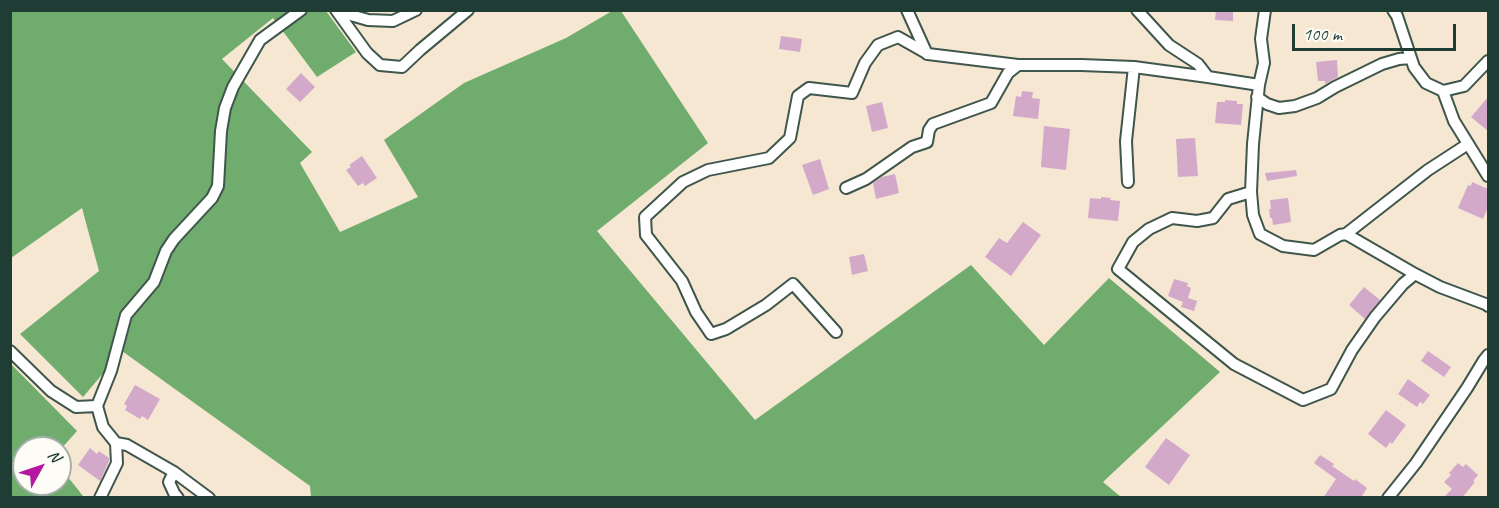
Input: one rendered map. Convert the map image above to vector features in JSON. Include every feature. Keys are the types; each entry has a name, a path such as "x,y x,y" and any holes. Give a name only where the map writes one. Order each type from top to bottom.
{"street":[{"path":"100,498 117,463 116,443 103,427 97,406 111,371 126,315 154,282 166,251 174,238 212,198 218,186 221,131 225,108 233,87 260,40 301,10"},
{"path":"336,11 368,20 393,21 416,10"},
{"path":"336,11 367,53 380,65 402,67 468,10"},
{"path":"907,10 928,54"},
{"path":"1137,10 1169,45 1198,64 1208,77"},
{"path":"1265,10 1262,39 1264,63 1257,97 1251,192 1253,215 1260,234 1283,246 1314,250 1346,234 1428,170 1468,144"},
{"path":"1393,10 1414,67 1426,84 1443,91 1464,86 1488,62"},
{"path":"836,332 793,284 766,305 726,329 711,334 696,312 682,280 646,235 645,217 683,182 708,170 769,158 790,138 798,96 809,88 852,93 865,63 878,45 898,36 928,54 1018,65 1134,68 1259,85"},
{"path":"1257,97 1268,105 1279,108 1295,106 1317,98 1382,64 1411,58"},
{"path":"846,188 867,179 912,147 927,141 933,124 991,104 1008,73 1018,65"},
{"path":"1128,182 1126,141 1134,68"},
{"path":"1443,91 1454,121 1488,176"},
{"path":"1251,192 1228,199 1213,218 1197,221 1172,218 1149,229 1133,242 1118,269 1234,364 1303,400 1331,389 1352,350 1375,317 1403,284 1415,274"},
{"path":"1346,234 1440,287 1488,305"},
{"path":"10,351 51,391 76,407 97,406"},
{"path":"1389,498 1416,463 1488,355"},
{"path":"116,443 127,445 174,472 209,498"},
{"path":"174,472 169,482 178,498"}],"green space":[{"path":"11,11 326,11 356,52 317,77 273,18 222,59 312,152 300,163 340,232 418,197 384,140 464,83 566,38 612,11 621,11 708,143 597,231 755,420 971,265 1044,345 1109,278 1220,372 1103,482 1121,497 311,497 310,486 122,351 83,397 20,334 99,271 82,208 11,258"},
{"path":"10,363 77,431 72,437 12,436 12,496 72,496 72,482 83,496 11,497"}],"building":[{"path":"1216,10 1233,10 1233,21 1215,20"},
{"path":"781,36 802,39 800,52 779,49"},
{"path":"1337,60 1338,77 1325,84 1325,81 1318,81 1316,62"},
{"path":"301,73 315,87 300,102 286,89"},
{"path":"1022,91 1033,92 1032,98 1040,99 1038,119 1013,116 1016,96 1021,97"},
{"path":"1488,97 1488,131 1471,117"},
{"path":"1225,100 1243,104 1241,125 1215,123 1217,102 1225,102"},
{"path":"882,102 888,128 872,132 866,106"},
{"path":"1044,126 1070,129 1066,170 1041,167"},
{"path":"1195,138 1198,176 1178,177 1176,139"},
{"path":"362,156 377,178 365,186 363,183 358,186 346,170"},
{"path":"820,159 829,189 813,195 802,165"},
{"path":"1296,170 1297,176 1267,181 1265,173"},
{"path":"895,174 899,193 876,199 873,183 882,177"},
{"path":"1472,182 1488,189 1488,207 1483,219 1458,208 1468,185 1471,186"},
{"path":"1101,197 1120,201 1118,221 1088,218 1090,198 1101,199"},
{"path":"1288,198 1291,222 1273,225 1272,218 1270,218 1270,200"},
{"path":"1023,222 1041,235 1011,276 985,257 999,238 1007,243"},
{"path":"864,254 868,271 852,275 849,257"},
{"path":"1174,279 1188,283 1187,286 1191,288 1188,298 1197,301 1194,311 1181,307 1183,302 1168,296"},
{"path":"1364,287 1380,300 1365,319 1349,305"},
{"path":"1428,351 1451,367 1444,377 1421,361"},
{"path":"1408,379 1430,395 1423,404 1420,402 1417,407 1398,394"},
{"path":"135,385 160,399 148,420 142,416 140,419 125,410 127,406 124,404"},
{"path":"1386,410 1406,425 1392,444 1390,442 1386,448 1368,434"},
{"path":"1166,438 1190,455 1169,485 1145,467"},
{"path":"90,448 97,454 99,451 109,458 100,481 78,465"},
{"path":"1320,455 1334,464 1332,466 1367,488 1361,498 1323,498 1336,479 1314,463"},
{"path":"1458,463 1463,467 1466,464 1478,475 1473,481 1475,482 1462,498 1443,498 1452,489 1444,482"}]}
